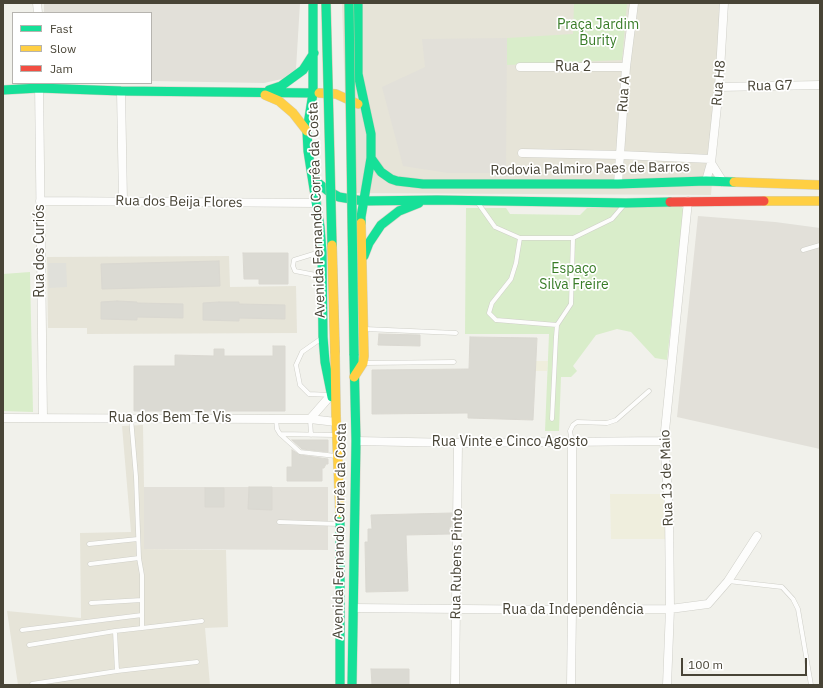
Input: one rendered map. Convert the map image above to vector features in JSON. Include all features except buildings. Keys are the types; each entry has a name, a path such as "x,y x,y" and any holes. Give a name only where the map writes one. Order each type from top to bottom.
{"main road":[{"name":"Avenida Fernando Corrêa da Costa","path":"313,3 313,93 307,130 308,150 317,203 322,252 323,337 325,362 338,435 341,524 340,685"},
{"name":"Avenida Fernando Corrêa da Costa","path":"326,3 336,419"},
{"name":"Avenida Fernando Corrêa da Costa","path":"349,3 356,441 352,685"},
{"path":"354,377 363,363 364,356 361,217 370,158 371,134 358,74 358,3"},
{"path":"260,93 281,86 294,78 303,70 314,53"},
{"path":"3,90 39,86 121,91 336,94 353,100 366,111"},
{"path":"260,93 279,101 293,113 307,130"},
{"name":"Rodovia Palmiro Paes de Barros","path":"370,158 386,176 397,181 409,183 450,185 618,184 706,181 820,185"},
{"path":"311,169 317,182 328,191 345,199 363,202 437,200 626,203 688,201 820,201"},
{"path":"362,263 369,243 381,225 388,219 408,207 437,200"}],"street":[{"name":"Rua A","path":"618,184 626,67 634,3"},
{"name":"Rua H8","path":"706,181 711,161 719,87 724,3"},
{"name":"Rua 2","path":"520,68 626,67"},
{"name":"Rua G7","path":"719,87 820,85"},
{"name":"Rua dos Curiós","path":"39,86 43,418"},
{"path":"121,91 123,201"},
{"path":"522,153 620,155 711,161 723,182"},
{"name":"Rua dos Beija Flores","path":"40,201 317,203"},
{"name":"Rua 13 de Maio","path":"667,685 670,609 669,508 664,441 688,201"},
{"path":"310,420 331,395"},
{"name":"Rua dos Bem Te Vis","path":"3,418 131,417 310,420 336,419"},
{"name":"Rua Vinte e Cinco Agosto","path":"356,441 458,443 664,441"},
{"path":"571,685 572,442"},
{"name":"Rua Rubens Pinto","path":"455,685 458,443"},
{"name":"Rua da Independência","path":"353,608 456,610 670,609 708,604 728,581 757,536"}],"lane":[{"path":"476,201 495,227 520,238 573,238 612,218 626,203"},
{"path":"520,238 516,263 511,279 492,303 489,312 496,320 557,325"},
{"path":"552,419 557,325 571,304 573,238"},
{"path":"803,250 820,245"},
{"path":"322,252 294,260 293,266 295,271 322,276"},
{"path":"364,329 456,333"},
{"path":"323,337 302,352 296,365 300,385 309,394 331,395"},
{"path":"363,363 454,362"},
{"path":"572,442 570,431 573,425 578,422 607,423 616,420 649,391"},
{"path":"131,417 136,477 139,558 142,575 142,628"},
{"path":"276,419 277,429 280,434 300,452 338,456"},
{"path":"310,420 311,435"},
{"path":"280,434 338,435"},
{"path":"279,522 341,524"},
{"path":"89,544 138,539"},
{"path":"90,564 139,558"},
{"path":"728,581 782,587 793,598 798,609 811,685"},
{"path":"91,603 142,600"},
{"path":"22,630 142,614"},
{"path":"29,645 115,631 202,621"},
{"path":"115,631 117,671"},
{"path":"32,684 117,671 197,662"}],"shaded area":[{"path":"44,3 300,3 296,69 282,79 264,83 152,81 152,12 44,12"},
{"path":"342,3 726,3 711,195 348,193"},
{"path":"507,38 506,173 448,173 403,166 382,87 425,67 422,39"},
{"path":"698,216 775,222 820,228 820,449 677,417"},
{"path":"229,256 230,287 296,286 297,333 87,334 87,328 48,328 47,257"},
{"path":"48,263 66,263 67,287 49,288"},
{"path":"535,361 548,361 547,371 535,371"},
{"path":"143,425 144,549 226,550 228,627 205,628 210,685 18,685 7,611 81,618 80,533 131,532 122,426"},
{"path":"144,487 328,487 328,550 144,549"},
{"path":"610,494 665,494 667,539 611,539"}],"green space":[{"name":"Praça Jardim Burity","path":"574,3 627,3 622,60 507,65 507,38 573,34"},
{"name":"Espaço Silva Freire","path":"681,206 684,210 667,360 655,358 631,332 617,329 596,335 573,366 577,371 571,377 561,377 559,431 545,431 549,334 465,334 466,208 506,208 510,214 580,215 587,208"},
{"path":"30,272 33,412 3,411 3,274"}],"traffic: fast":[{"path":"313,3 313,93 307,131 308,151 320,227 322,252 323,337 325,362 332,397"},
{"path":"326,3 332,245"},
{"path":"349,3 354,354"},
{"path":"358,3 358,74 371,134 371,158 361,223"},
{"path":"269,90 281,86 303,70 314,53"},
{"path":"3,90 39,88 121,91 313,93"},
{"path":"371,158 381,172 391,179 423,184 618,184 706,181 734,182"},
{"path":"311,169 317,182 328,191 339,197 363,201 437,200 626,203 670,202"},
{"path":"364,256 369,243 381,225 399,211 419,203"},
{"path":"352,685 356,441 354,354"},
{"path":"340,513 340,685"}],"traffic: slow":[{"path":"319,93 336,94 358,104"},
{"path":"265,95 279,101 293,113 307,131"},
{"path":"734,182 820,185"},
{"path":"764,201 820,201"},
{"path":"354,377 363,363 364,356 361,223"},
{"path":"332,245 335,353"},
{"path":"335,353 340,513"}],"traffic: jam":[{"path":"670,202 764,201"}]}
